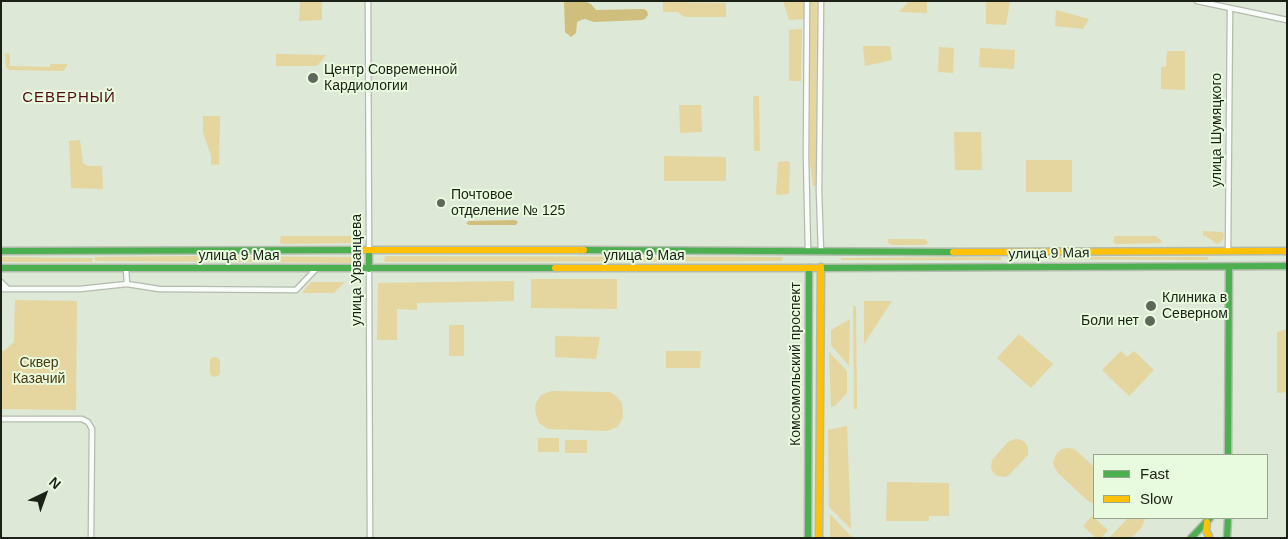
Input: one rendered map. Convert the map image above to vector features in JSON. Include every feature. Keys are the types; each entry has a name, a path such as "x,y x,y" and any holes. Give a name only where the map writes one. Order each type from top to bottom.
{"main road":[{"name":"улица 9 Мая","path":"1,250 1287,251"},
{"name":"улица Урванцева","path":"369,251 369,269"},
{"name":"Комсомольский проспект","path":"808,251 808,534"},
{"path":"1228,251 1228,454"},
{"name":"Комсомольский проспект","path":"819,534 821,252"},
{"name":"улица 9 Мая","path":"1,268 369,269 1287,266"},
{"path":"1193,536 1209,519"},
{"path":"1209,519 1206,528 1211,537"},
{"path":"1220,538 1224,536 1228,528 1224,519"},
{"path":"1227,538 1228,519"},
{"path":"1193,536 1200,533 1211,537"},
{"path":"808,534 819,534"}],"street":[{"name":"улица Урванцева","path":"368,1 369,251"},
{"name":"Комсомольский проспект","path":"807,1 806,156 808,251"},
{"name":"Комсомольский проспект","path":"821,1 821,252"},
{"path":"1197,1 1287,20"},
{"name":"улица Шумяцкого","path":"1228,251 1230,9"},
{"path":"807,190 820,190"},
{"path":"126,268 127,284"},
{"path":"1,289 80,290 127,284 159,288 296,290 316,269"},
{"name":"улица Урванцева","path":"369,269 370,538"},
{"path":"1,282 8,289"},
{"path":"1,419 82,419 88,422 92,429 92,538"}],"green space":[{"path":"783,1 804,1 804,19 789,20"},
{"path":"810,1 817,1 816,186 813,186 810,164"},
{"path":"909,1 927,1 927,13 899,12"},
{"path":"986,1 1010,1 1006,25 986,24"},
{"path":"300,2 322,2 322,20 299,21"},
{"path":"663,2 726,3 726,17 685,17 677,12 663,12"},
{"path":"1056,10 1089,19 1083,29 1055,26"},
{"path":"802,29 801,81 789,81 789,30"},
{"path":"863,46 890,46 892,60 865,66"},
{"path":"939,47 954,48 953,73 938,72"},
{"path":"980,48 1015,50 1014,69 979,67"},
{"path":"1167,51 1185,51 1185,90 1161,89 1161,68 1166,66"},
{"path":"5,54 10,54 10,66 50,67 50,64 67,64 67,66 63,71 9,70 6,67"},
{"path":"276,54 326,55 317,66 276,66"},
{"path":"753,96 759,96 760,151 754,151"},
{"path":"679,105 701,105 702,132 680,133"},
{"path":"203,116 220,116 219,165 211,164 211,155 203,133"},
{"path":"954,132 981,132 982,170 955,170"},
{"path":"80,140 83,163 88,166 102,166 103,189 71,188 69,141"},
{"path":"664,156 726,157 726,181 664,181"},
{"path":"1026,160 1072,160 1072,192 1026,192"},
{"path":"788,161 790,163 788,194 778,195 776,193 778,162"},
{"path":"1203,231 1222,232 1224,234 1223,240 1218,244 1215,243 1203,235"},
{"path":"281,236 359,236 362,238 362,241 359,243 282,244 280,242"},
{"path":"1115,236 1156,236 1163,242 1117,244 1113,241"},
{"path":"889,239 925,239 928,243 925,245 892,245 888,243"},
{"path":"200,256 351,257 354,261 349,263 96,261 94,258"},
{"path":"385,256 783,258 781,261 386,262 384,261"},
{"path":"1,257 93,259 92,262 1,262"},
{"path":"1001,257 1001,260 841,260 841,258"},
{"path":"1007,257 1208,257 1208,260 1007,259"},
{"path":"531,279 617,279 617,309 531,308"},
{"path":"514,281 514,301 417,303 417,310 397,309 397,340 377,340 378,283"},
{"path":"311,282 345,282 334,293 302,293"},
{"name":"Сквер Казачий","path":"15,300 77,301 76,410 1,409 1,351 4,351 14,342"},
{"path":"864,301 892,301 864,344"},
{"path":"853,306 856,306 857,409 854,409"},
{"path":"850,319 849,366 831,345 831,330"},
{"path":"449,325 464,325 464,356 449,356"},
{"path":"1287,329 1287,392 1277,393 1277,332"},
{"path":"1019,334 1053,364 1031,388 997,358"},
{"path":"555,336 600,337 596,359 555,357"},
{"path":"666,351 701,351 700,368 666,368"},
{"path":"1121,351 1127,357 1134,351 1154,370 1129,396 1102,370"},
{"path":"829,352 847,371 847,393 835,406 831,407"},
{"path":"216,357 220,360 220,373 218,376 213,377 210,374 210,360"},
{"path":"551,391 610,392 622,403 623,418 617,427 607,431 548,429 539,423 535,409 541,395"},
{"path":"847,426 851,529 829,507 828,430"},
{"path":"538,438 559,438 559,452 538,452"},
{"path":"1015,439 1025,442 1028,448 1028,455 1008,476 997,476 991,468 992,460 1008,442"},
{"path":"565,440 587,440 587,453 565,453"},
{"path":"1062,449 1074,449 1093,466 1093,504 1058,473 1055,468 1053,463 1055,457"},
{"path":"887,482 949,483 949,516 929,516 929,521 886,521"},
{"path":"830,514 852,537 852,538 830,538"},
{"path":"1092,516 1093,519 1108,530 1101,538 1096,538 1083,526"},
{"path":"1127,519 1145,519 1142,527 1131,538 1109,538"}],"shaded area":[{"path":"564,1 584,1 591,4 596,10 644,9 648,15 642,20 594,22 585,19 581,20 577,22 576,33 571,37 565,32"},
{"path":"515,220 518,222 516,225 469,225 466,223 469,221"}],"traffic: fast":[{"path":"1,251 359,250"},
{"path":"584,250 953,252"},
{"path":"369,251 369,269"},
{"path":"819,268 1287,266"},
{"path":"1228,454 1229,267"},
{"path":"1,268 555,268"},
{"path":"808,538 809,268"},
{"path":"1191,538 1209,519"},
{"path":"1227,538 1228,519"}],"traffic: slow":[{"path":"359,250 584,250"},
{"path":"953,252 1287,251"},
{"path":"819,538 821,267"},
{"path":"555,268 819,268"},
{"path":"1207,522 1206,531 1209,536"}],"place":[{"name":"Центр Современной Кардиологии","path":"313,78"},
{"name":"Почтовое отделение № 125","path":"441,203"},
{"name":"Клиника в Северном","path":"1151,306"},
{"name":"Боли нет","path":"1150,321"}],"district":[{"name":"СЕВЕРНЫЙ","path":"69,98"}]}
